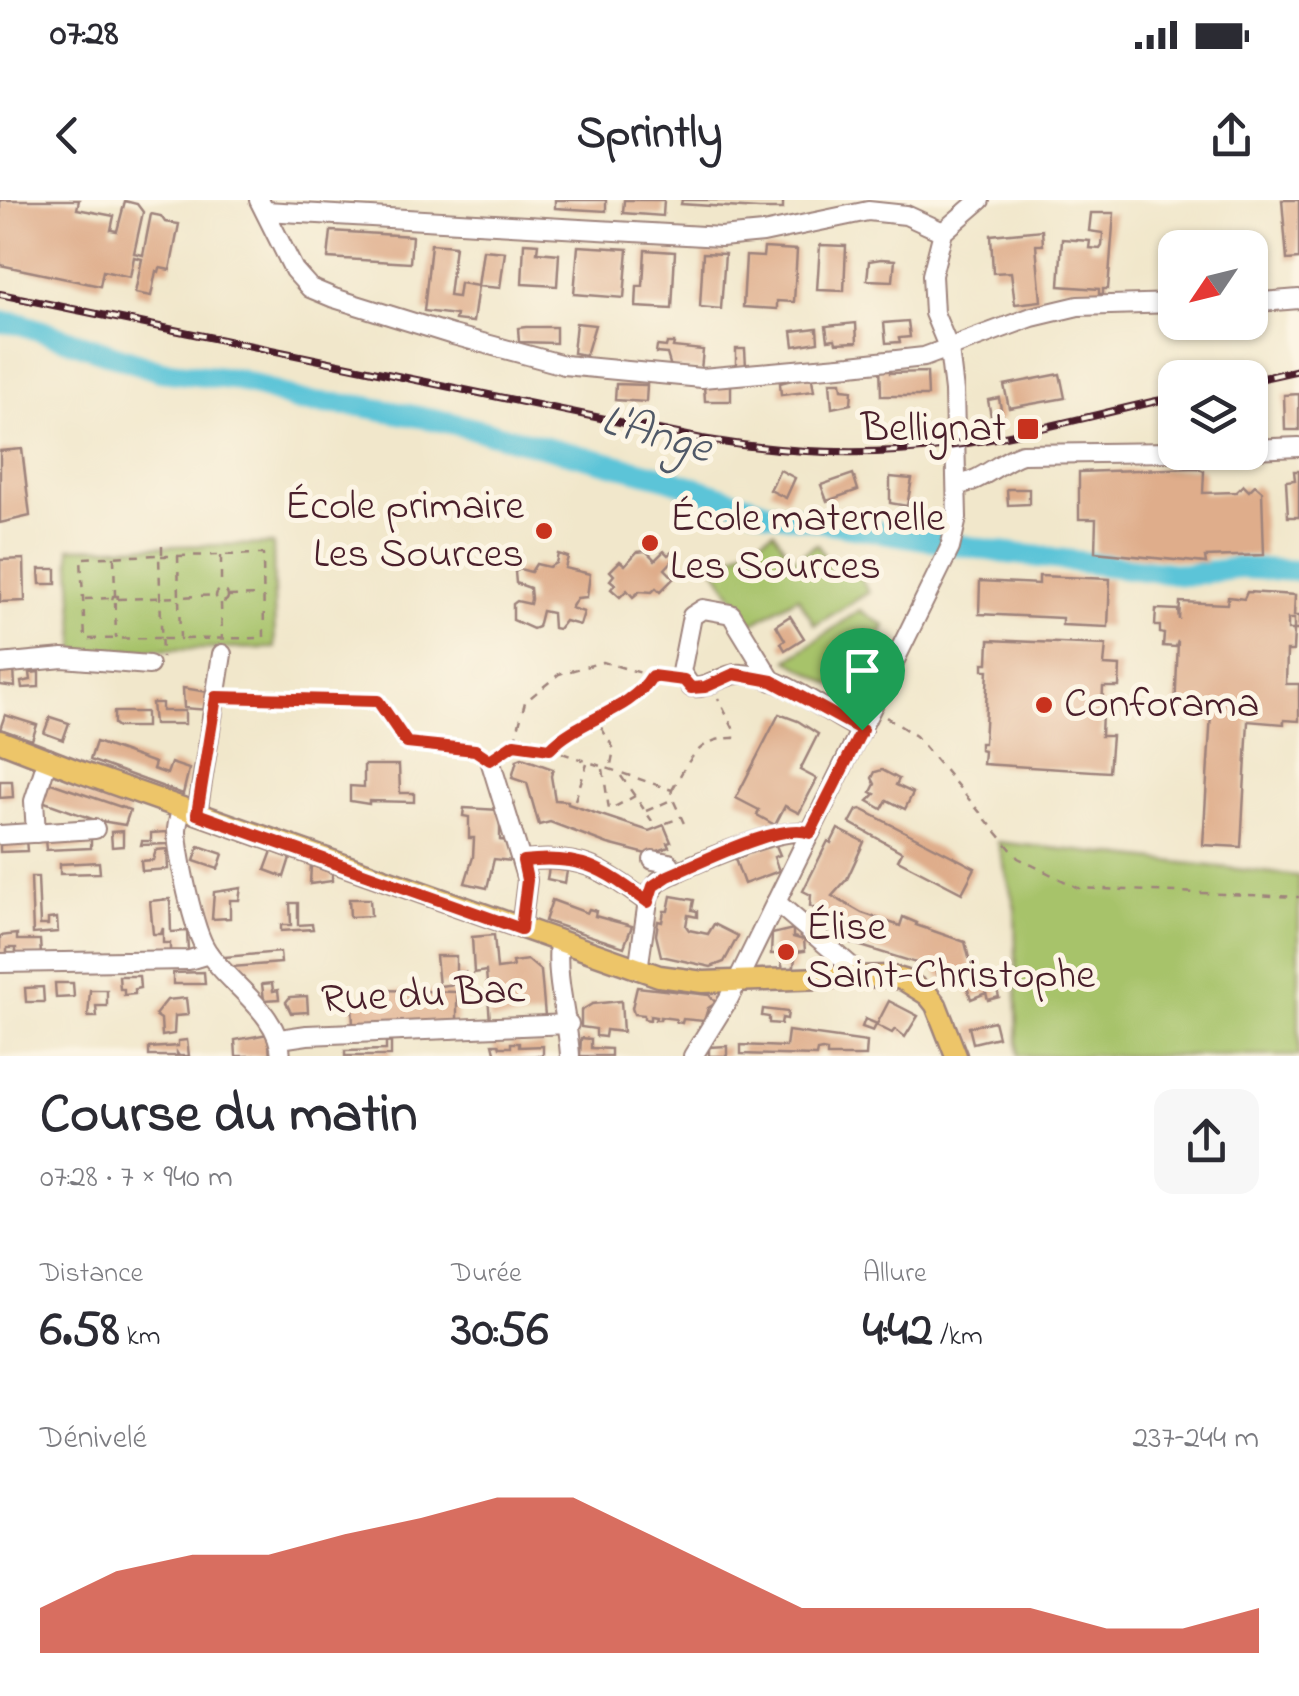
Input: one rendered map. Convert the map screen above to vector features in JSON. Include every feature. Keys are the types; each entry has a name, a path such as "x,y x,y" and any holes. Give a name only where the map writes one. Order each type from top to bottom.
{"main road":[{"path":"0,741 638,970 682,980 737,982 890,976 918,987 936,1005 956,1056"}],"street":[{"path":"693,1056 737,982 955,534 954,391 948,349 934,313 932,275 944,232 980,200"},
{"path":"262,206 721,237 763,233 868,211 906,215 944,232"},
{"path":"262,206 294,270 310,288 453,335 564,365 702,378 924,357 1032,317 1078,306 1158,304"},
{"path":"1268,302 1299,299"},
{"path":"1268,448 1299,448"},
{"path":"957,485 980,479 1006,459 1022,454 1158,452"},
{"path":"772,681 732,614 703,609 692,616 681,661 684,680 691,688 734,674 772,681 862,730"},
{"path":"220,654 216,697 190,811 178,836 196,926 209,954 281,1048"},
{"path":"0,664 63,658 155,658"},
{"path":"36,833 34,801 48,758"},
{"path":"490,760 527,880 521,929"},
{"path":"0,835 95,829"},
{"path":"638,970 653,886 773,834 801,829 810,833"},
{"path":"523,861 555,858 603,870 648,902"},
{"path":"653,860 669,863 676,873"},
{"path":"776,902 852,966 853,977"},
{"path":"559,942 570,1056"},
{"path":"0,963 189,960 209,954"},
{"name":"Rue du Bac","path":"281,1048 306,1035 569,1024"}],"path":[{"path":"155,658 161,639 162,546"},
{"path":"221,554 222,589"},
{"path":"263,554 264,638 220,654 180,639 86,640 81,558 178,556 263,554"},
{"path":"178,556 180,639"},
{"path":"114,557 116,640"},
{"path":"222,589 228,601 217,602 217,590 222,589"},
{"path":"83,599 217,595"},
{"path":"227,596 264,595"},
{"path":"220,654 221,601"},
{"path":"514,744 525,702 559,674 604,662 652,676 684,680"},
{"path":"550,749 578,726 596,719 646,686 652,676"},
{"path":"687,830 672,800 672,790 704,744 712,739 734,738 734,730 710,684"},
{"path":"216,697 378,701 407,743 475,750 490,760 514,744 550,749 672,790"},
{"path":"872,708 916,736 1018,858 1078,888 1299,897"},
{"path":"596,719 614,749 610,770"},
{"path":"575,800 588,762"},
{"path":"602,768 609,810 635,796"},
{"path":"620,774 652,821"},
{"path":"646,811 672,800"},
{"path":"666,823 681,817"}],"green space":[{"path":"774,531 792,560 817,544 835,573 852,564 869,592 815,625 798,597 751,624 714,567"},
{"path":"273,544 275,648 76,651 70,548"},
{"path":"860,610 885,626 851,696 788,660"},
{"path":"998,842 1299,876 1299,1056 1018,1056 1015,908"}],"building":[{"path":"0,200 79,200 77,209 114,216 111,230 117,231 125,201 137,204 143,212 134,253 143,255 151,214 179,224 170,270 156,271 151,296 135,293 142,259 134,257 130,277 103,271 100,286 0,265"},
{"path":"555,200 606,200 606,211 555,208"},
{"path":"624,200 664,200 663,216 623,213"},
{"path":"682,200 783,200 783,209 681,204"},
{"path":"1282,200 1299,200 1299,259 1287,260"},
{"path":"1091,213 1114,213 1108,289 1103,289 1103,294 1099,294 1099,289 1059,286 1062,239 1090,241 1089,248 1102,246 1103,233 1089,231"},
{"path":"1042,230 1043,245 1036,245 1041,301 1015,304 1011,272 993,273 991,235"},
{"path":"331,231 412,236 410,263 328,258"},
{"path":"524,243 538,244 537,252 559,254 557,286 522,284"},
{"path":"431,244 455,246 449,296 458,297 460,283 478,286 473,322 455,320 456,315 424,311"},
{"path":"820,245 846,246 844,291 817,290"},
{"path":"578,246 628,249 624,298 574,294"},
{"path":"764,248 797,250 794,302 777,301 777,309 743,307 746,256 763,257"},
{"path":"483,250 505,252 500,288 478,286"},
{"path":"645,250 675,252 672,309 636,307 637,286 643,286"},
{"path":"703,253 725,254 721,309 700,307"},
{"path":"895,260 893,281 867,280 869,261"},
{"path":"908,321 910,337 886,343 884,323"},
{"path":"576,323 595,325 586,355 573,353"},
{"path":"856,323 857,342 828,340 826,326"},
{"path":"556,327 556,343 519,342 518,328"},
{"path":"817,328 818,342 794,346 792,331"},
{"path":"667,343 703,350 701,370 671,367 667,354 656,353 657,346 666,347"},
{"path":"736,349 745,349 746,367 736,368"},
{"path":"880,363 890,363 890,373 927,372 928,396 881,396"},
{"path":"1060,374 1065,398 1009,408 1004,385"},
{"path":"812,379 814,391 781,395 780,383"},
{"path":"830,382 841,382 842,389 852,390 851,404 832,408"},
{"path":"616,384 647,385 646,402 615,400"},
{"path":"704,385 731,385 731,401 705,401"},
{"path":"1299,394 1299,430 1285,430 1284,395"},
{"path":"999,398 1003,420 992,422 988,400"},
{"path":"22,449 30,516 0,523 0,451"},
{"path":"780,470 795,478 786,498 770,490"},
{"path":"1202,470 1203,493 1236,492 1243,485 1249,491 1255,485 1262,491 1264,555 1205,557 1206,563 1095,552 1096,519 1079,519 1079,472"},
{"path":"1294,471 1299,471 1299,517 1288,517 1286,481 1295,480"},
{"path":"853,474 858,490 827,501 821,485"},
{"path":"890,477 912,479 907,506 890,503"},
{"path":"1007,489 1029,489 1029,504 1008,505"},
{"path":"646,551 655,560 664,551 678,555 665,569 674,578 660,592 656,588 652,592 640,591 633,597 627,590 620,597 611,589 615,584 610,580 614,575 610,571 620,561 625,565 637,552"},
{"path":"558,554 568,557 565,568 590,574 587,597 577,598 571,608 584,612 580,625 565,621 559,629 553,628 552,613 542,611 538,627 533,629 513,620 513,604 530,604 531,599 530,588 516,583 515,572 531,572 536,564 549,567 556,563"},
{"path":"24,559 25,601 0,602 0,560"},
{"path":"39,569 56,569 56,584 40,584"},
{"path":"1039,576 1110,579 1108,627 1062,625 1062,618 979,614 980,581 1039,584"},
{"path":"1247,592 1295,595 1294,616 1299,616 1299,630 1294,630 1293,651 1287,651 1286,684 1299,684 1299,721 1248,721 1241,847 1203,845 1211,713 1175,711 1178,641 1176,647 1163,646 1164,634 1160,633 1160,626 1155,626 1156,609 1178,610 1179,620 1180,602 1227,604 1228,597 1244,599","holes":["1288,619 1294,619 1294,630 1288,630"]},
{"path":"790,616 804,638 785,650 781,643 785,640 776,625"},
{"name":"Conforama","path":"989,640 1106,645 1104,665 1120,666 1119,687 1103,687 1101,736 1112,736 1109,772 983,764 980,743 984,743 988,670 983,670 983,663 988,663"},
{"path":"0,668 14,668 15,687 0,685"},
{"path":"39,672 39,687 22,688 21,682 31,680 30,673"},
{"path":"183,688 208,692 208,710 184,708"},
{"path":"152,703 162,703 162,711 185,711 185,724 154,724"},
{"path":"114,712 146,712 146,727 118,727 114,724"},
{"path":"779,714 818,734 800,770 817,779 799,813 785,806 775,825 757,815 759,810 736,798"},
{"path":"5,715 37,725 32,740 0,729"},
{"path":"50,717 69,723 63,740 44,733"},
{"path":"96,742 155,763 153,769 167,774 171,763 189,769 183,794 90,760"},
{"path":"522,758 553,769 555,800 568,801 649,831 664,825 671,842 667,843 669,847 654,856 550,822 539,825 527,783 512,778 517,760"},
{"path":"364,765 399,765 400,793 414,793 414,802 350,801 350,786 364,787"},
{"path":"882,770 899,779 896,785 913,793 905,809 887,800 882,809 868,801 875,794 871,792 875,784 872,778"},
{"path":"0,781 12,781 13,797 0,798"},
{"path":"45,781 130,810 125,825 95,820 39,800"},
{"path":"464,808 500,810 500,840 510,841 512,861 494,859 487,888 465,883 474,838 469,838 469,817 463,816"},
{"path":"861,809 975,868 962,893 898,860 902,852 850,823"},
{"path":"838,829 864,842 847,879 832,896 862,913 900,926 903,917 965,942 972,970 939,979 936,969 851,943 853,938 838,931 842,923 810,906 811,895 803,891"},
{"path":"123,831 123,846 112,847 111,832"},
{"path":"167,832 168,844 141,845 142,841 151,841 151,833"},
{"path":"91,836 91,848 46,850 45,839"},
{"path":"26,839 27,851 0,852 0,841"},
{"path":"775,843 780,855 774,857 779,871 744,884 735,859"},
{"path":"199,846 223,854 218,869 194,861"},
{"path":"167,849 168,869 142,871 141,861 153,860 156,850"},
{"path":"272,851 290,858 284,877 265,870"},
{"path":"99,862 100,873 60,874 60,864"},
{"path":"311,865 332,873 332,881 310,884"},
{"path":"549,868 567,871 565,883 547,879"},
{"path":"31,877 38,877 40,925 48,925 48,919 57,918 58,932 33,934"},
{"path":"241,888 239,900 230,900 230,918 212,919 214,892"},
{"path":"671,896 694,900 692,910 697,911 697,917 688,915 689,930 708,934 714,924 738,936 724,962 711,967 661,956 656,935 658,921 662,922 664,911 668,911"},
{"path":"170,899 171,932 187,931 188,951 170,952 170,943 163,943 163,928 161,934 153,934 150,901"},
{"path":"349,899 370,899 371,916 350,917"},
{"path":"552,900 587,913 589,909 596,911 595,916 632,926 624,947 545,921"},
{"path":"290,903 298,903 298,925 312,924 313,929 281,931 281,925 291,925"},
{"name":"Élise Saint-Christophe","path":"793,929 793,937 804,940 805,951 796,952 793,972 784,973 779,954 771,954 772,934"},
{"path":"17,934 17,940 40,940 41,955 16,955 16,948 7,948 7,955 0,956 0,936"},
{"path":"494,935 497,969 528,960 541,971 545,1016 490,1021 486,971 474,973 472,937"},
{"path":"280,952 281,963 232,967 224,957"},
{"path":"436,956 456,956 456,972 465,972 465,983 439,986"},
{"path":"204,972 205,984 173,984 173,973"},
{"path":"119,976 139,976 140,988 135,989 135,994 124,995"},
{"path":"994,979 999,997 988,1000 986,993 971,999 966,984"},
{"path":"55,983 73,983 74,997 56,998"},
{"path":"272,983 279,999 264,1000 262,984"},
{"path":"43,987 44,1002 26,1002 25,988"},
{"path":"637,987 709,995 716,1003 708,1008 704,1021 683,1019 682,1023 650,1016 650,1020 644,1019 644,1015 634,1014 632,1008"},
{"path":"90,990 107,990 107,1006 96,1006 97,1017 88,1017"},
{"path":"381,990 457,992 457,1023 353,1026 352,1002 385,1002"},
{"path":"307,996 308,1012 291,1013 286,1002 290,997"},
{"path":"186,998 188,1015 175,1016 174,1034 162,1036 161,1019 155,1015 167,1000"},
{"path":"621,1001 623,1032 606,1030 605,1037 596,1036 596,1029 581,1027 581,1011 592,1004"},
{"path":"889,1001 918,1016 905,1037 895,1029 892,1033 876,1025 873,1031 862,1027 865,1019 877,1024"},
{"path":"763,1009 788,1012 787,1019 782,1018 781,1024 769,1023 769,1017 762,1016"},
{"path":"994,1021 998,1037 973,1043 969,1027"},
{"path":"788,1031 867,1042 866,1056 827,1056 827,1051 822,1050 816,1056 741,1054 741,1045 786,1047"},
{"path":"268,1034 270,1056 236,1056 235,1040"},
{"path":"581,1038 591,1039 591,1048 611,1049 611,1056 580,1056"},
{"path":"187,1040 189,1056 149,1056 149,1048 178,1046 178,1041"},
{"path":"391,1042 391,1056 345,1056 345,1051 386,1050 386,1043"},
{"path":"511,1043 519,1043 519,1047 543,1046 543,1056 496,1056 493,1044 511,1047"},
{"path":"727,1046 727,1056 709,1056 709,1047"}],"waterway":[{"name":"L'Ange","path":"0,322 21,324 160,371 239,380 299,401 361,406 447,422 663,477 770,513 1000,552 1185,575 1239,568 1299,571"}],"railway":[{"path":"0,294 702,439 764,448 886,452 948,446 1158,401"},
{"path":"1268,377 1299,370"}],"place":[{"name":"Bellignat","path":"1028,429"},
{"name":"École primaire Les Sources","path":"544,531"},
{"name":"École maternelle Les Sources","path":"650,543"},
{"name":"Conforama","path":"1044,705"},
{"name":"Élise Saint-Christophe","path":"786,952"}],"route":[{"path":"734,674 746,674 772,681 862,730 810,833 801,829 773,834 668,876 653,886 648,902 603,870 579,862 555,858 523,861 527,880 521,929 197,814 216,697 378,701 407,743 475,750 490,760 514,744 550,749 578,726 596,719 646,686 652,676 684,680 691,688 699,688 734,674"}]}
